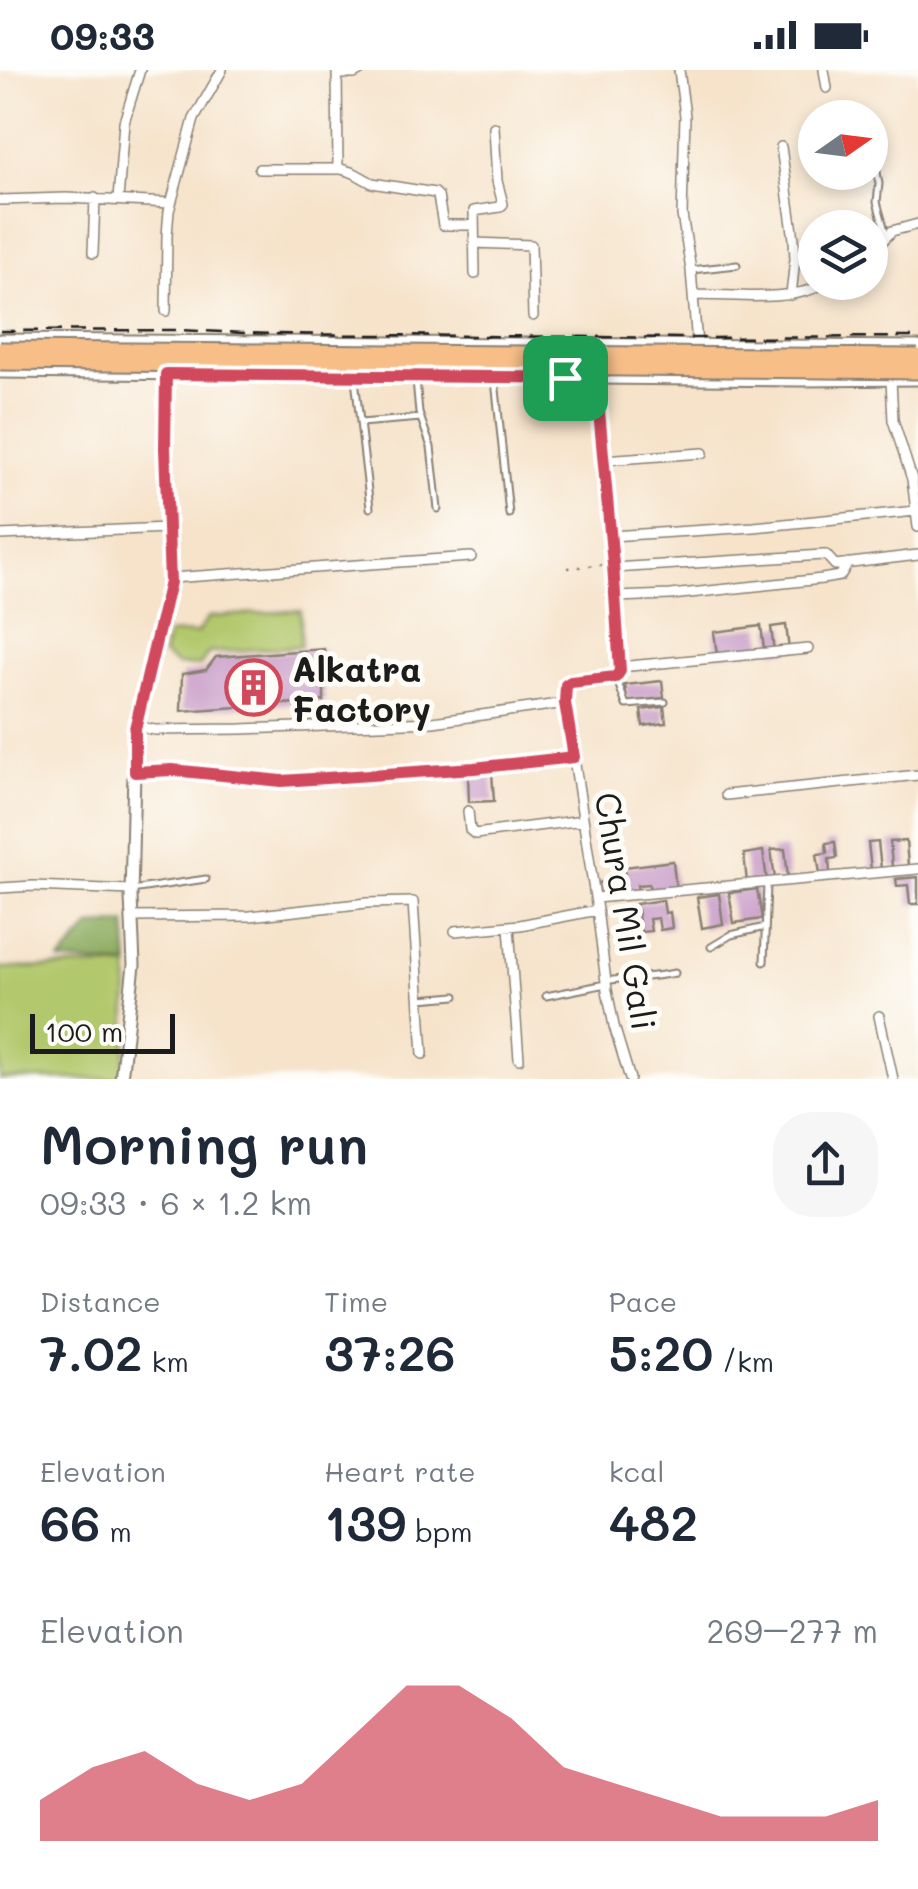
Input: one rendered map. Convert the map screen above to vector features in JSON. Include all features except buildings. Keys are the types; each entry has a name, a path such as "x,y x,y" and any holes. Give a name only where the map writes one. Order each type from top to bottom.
{"highway":[{"path":"0,350 918,357"},
{"path":"0,362 918,370"}],"street":[{"path":"118,200 124,122 140,70"},
{"path":"166,311 166,234 171,203 194,119 222,70"},
{"path":"339,169 337,72 354,74 361,70"},
{"path":"679,70 685,116 681,207 697,346"},
{"path":"827,88 824,70 832,70"},
{"path":"475,274 474,211 503,204 496,175 494,127"},
{"path":"781,147 794,240 792,295"},
{"path":"259,169 339,169 354,172 370,183 435,193 442,224 474,225"},
{"path":"92,253 96,198"},
{"path":"0,200 96,198 171,203"},
{"path":"888,233 918,224"},
{"path":"474,243 531,244 533,316"},
{"path":"694,294 798,294"},
{"path":"0,340 918,347"},
{"path":"99,340 99,373"},
{"path":"565,378 566,345"},
{"path":"839,346 839,380"},
{"path":"0,372 918,379"},
{"path":"121,1079 134,965 131,890 136,726 170,578 166,374"},
{"path":"596,378 618,672"},
{"path":"890,379 893,420 912,479 918,527"},
{"path":"602,460 704,453"},
{"path":"610,536 916,511"},
{"path":"0,535 168,528"},
{"path":"613,566 822,555 835,564 848,564 918,555"},
{"path":"170,578 470,557"},
{"path":"615,597 822,580 840,576 848,564"},
{"path":"136,726 155,730 224,730 433,722 565,703 564,688 568,684 618,672 808,650"},
{"name":"Chura Mil Gali","path":"565,703 606,982 630,1079"},
{"path":"135,772 172,770 282,781 574,757"},
{"path":"726,796 918,776"},
{"path":"468,811 470,830 475,834 583,820"},
{"path":"595,898 918,869"},
{"path":"0,888 131,890"},
{"path":"132,916 250,916 367,903 414,902 423,1054"},
{"path":"455,931 597,910"},
{"path":"509,926 518,1059"},
{"path":"880,1016 894,1079"}],"lane":[{"path":"691,270 738,265"},
{"path":"355,376 370,508"},
{"path":"416,376 421,418 430,440 438,509"},
{"path":"495,377 510,514"},
{"path":"360,423 421,418"},
{"path":"618,672 626,705 666,702"},
{"path":"131,890 206,879"},
{"path":"764,962 767,882"},
{"path":"712,947 731,935 765,927"},
{"path":"546,996 631,976 652,978 675,973"},
{"path":"420,999 456,996"}],"path":[{"path":"568,568 613,566"}],"green space":[{"path":"301,610 301,646 208,653 200,666 177,665 163,655 168,634 197,633 209,617"},
{"path":"126,923 129,966 60,961 91,926"},
{"path":"129,966 124,1079 0,1079 0,968"}],"railway":[{"path":"0,331 918,337"}],"place":[{"name":"Alkatra Factory","path":"253,688"}],"route":[{"path":"166,374 565,378 596,378 620,671 616,677 571,682 564,688 574,757 282,781 172,770 135,772 135,729 170,582 166,374"}]}
